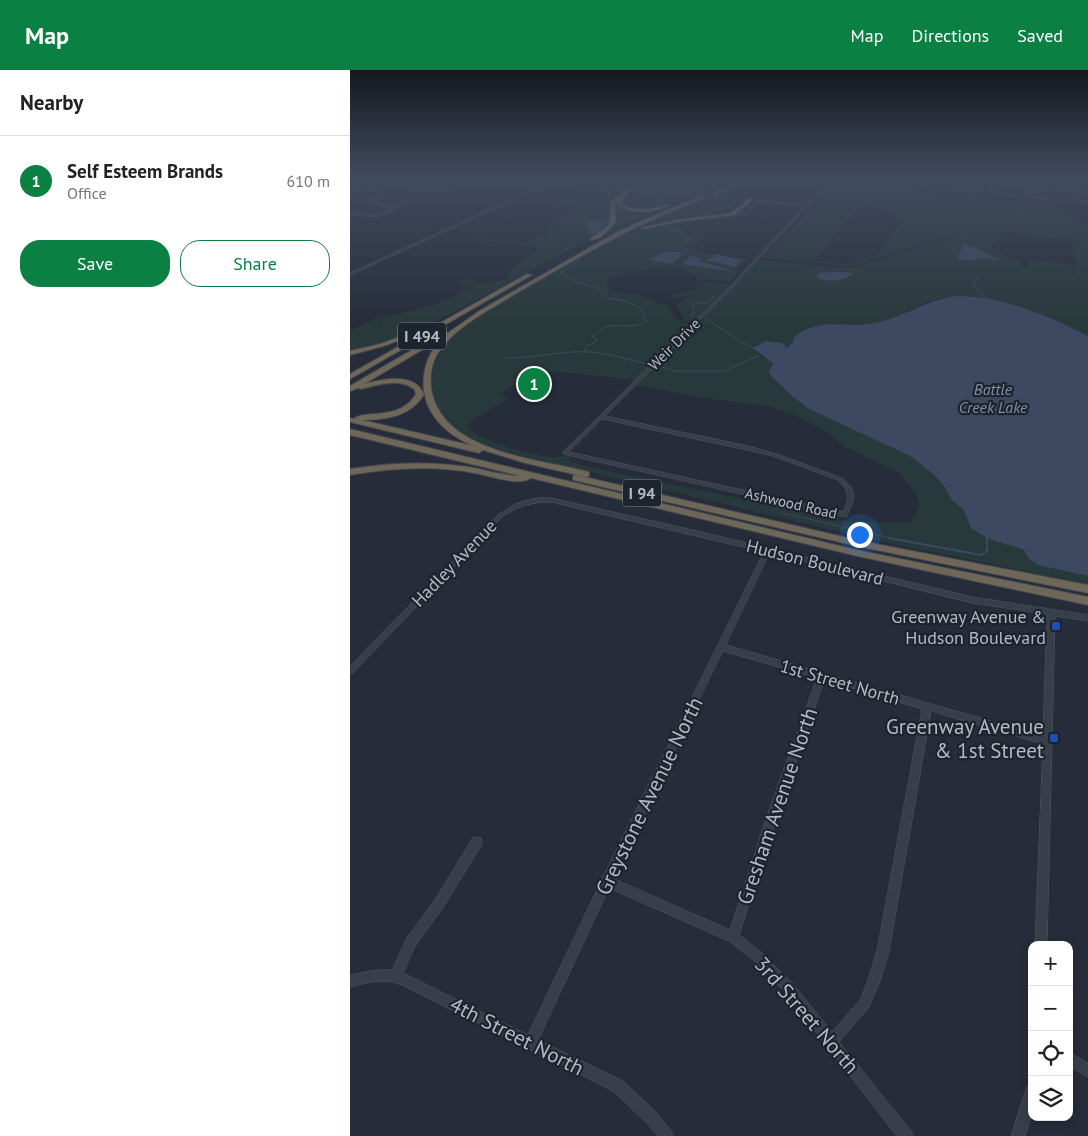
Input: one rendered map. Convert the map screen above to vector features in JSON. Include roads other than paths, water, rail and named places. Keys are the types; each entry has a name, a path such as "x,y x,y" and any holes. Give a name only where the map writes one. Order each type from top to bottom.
{"highway":[{"path":"584,243 610,228"},
{"name":"I 494","path":"350,377 493,295 622,228"},
{"name":"I 494","path":"350,391 602,242 632,228"},
{"path":"602,242 646,228"},
{"path":"549,265 560,258"},
{"path":"350,353 382,345 424,330 493,295"},
{"path":"488,308 448,336 430,358 426,376 429,398 435,412 450,429 474,443 494,451 935,559"},
{"path":"350,391 372,384 397,381 415,385 420,390 420,394 413,404 398,412 350,419"},
{"path":"350,419 566,469"},
{"name":"I 94","path":"350,424 861,544 1088,589"},
{"name":"I 94","path":"350,432 857,553 1088,601"},
{"path":"350,438 526,478 625,504 706,517"},
{"path":"350,472 390,467 436,466 478,470 516,480 526,478"}],"street":[{"path":"350,269 442,228"},
{"path":"350,274 448,228"},
{"name":"Weir Drive","path":"566,453 786,228"},
{"name":"Ashwood Road","path":"566,453 845,514 850,502 851,492 844,482 811,468 748,448 602,417"},
{"name":"Hadley Avenue","path":"350,671 489,526 508,509 530,501 543,500 580,507"},
{"name":"Hudson Boulevard","path":"580,507 768,550 972,600 1088,618"},
{"name":"Greystone Avenue North","path":"531,1042 768,550"},
{"path":"1041,941 1051,613"},
{"name":"1st Street North","path":"721,647 1046,742"},
{"name":"Gresham Avenue North","path":"734,937 772,819 822,676"},
{"path":"832,1041 864,1004 873,984 883,951 927,707"},
{"path":"396,975 412,942 438,905 477,842"},
{"name":"3rd Street North","path":"607,881 734,937 757,956 788,986 906,1136"},
{"name":"4th Street North","path":"350,981 372,976 396,975 618,1086 652,1118 666,1136"},
{"path":"1073,1061 1088,1071"},
{"path":"1018,1136 1028,1105"}],"water":[{"path":"587,228 603,228 595,233 588,234"},
{"path":"962,244 974,247 1001,261 986,258 970,261 959,260 958,255 963,248"},
{"path":"665,252 683,254 672,264 648,260"},
{"path":"715,254 741,260 736,267 705,260 714,257"},
{"path":"690,256 702,258 699,260 701,262 728,269 721,270 683,264"},
{"path":"820,273 853,274 835,280 824,280 816,277"},
{"name":"Battle Creek Lake","path":"958,296 992,299 1009,303 1058,321 1088,336 1088,576 1038,565 1028,558 1024,550 987,538 971,528 963,509 952,500 944,486 932,473 910,456 809,409 771,376 769,371 773,363 752,348 766,341 782,343 787,348 793,342 794,337 813,327 884,321 936,301"}],"waterway":[{"path":"668,228 689,236 691,239 686,241 683,246 687,251 682,253"},
{"path":"558,255 556,255 569,247"},
{"path":"580,259 560,273 572,280 598,289 607,298 625,301 642,308 646,322 635,326 612,326 601,329 592,337 597,339 597,341 587,346 584,352"},
{"path":"979,274 973,285 985,299"},
{"path":"693,317 691,315 695,312 692,308 694,304 707,302 714,297"},
{"path":"705,319 752,347"},
{"path":"505,358 584,352"},
{"path":"584,352 612,355 647,364"},
{"path":"659,366 674,371 724,371 760,355"},
{"path":"783,513 895,539"},
{"path":"889,538 981,555 987,551 987,538"}],"place":[{"name":"Self Esteem Brands","path":"534,384"},
{"name":"Greenway Avenue & Hudson Boulevard","path":"1056,626"},
{"name":"Greenway Avenue & 1st Street","path":"1054,738"}]}
